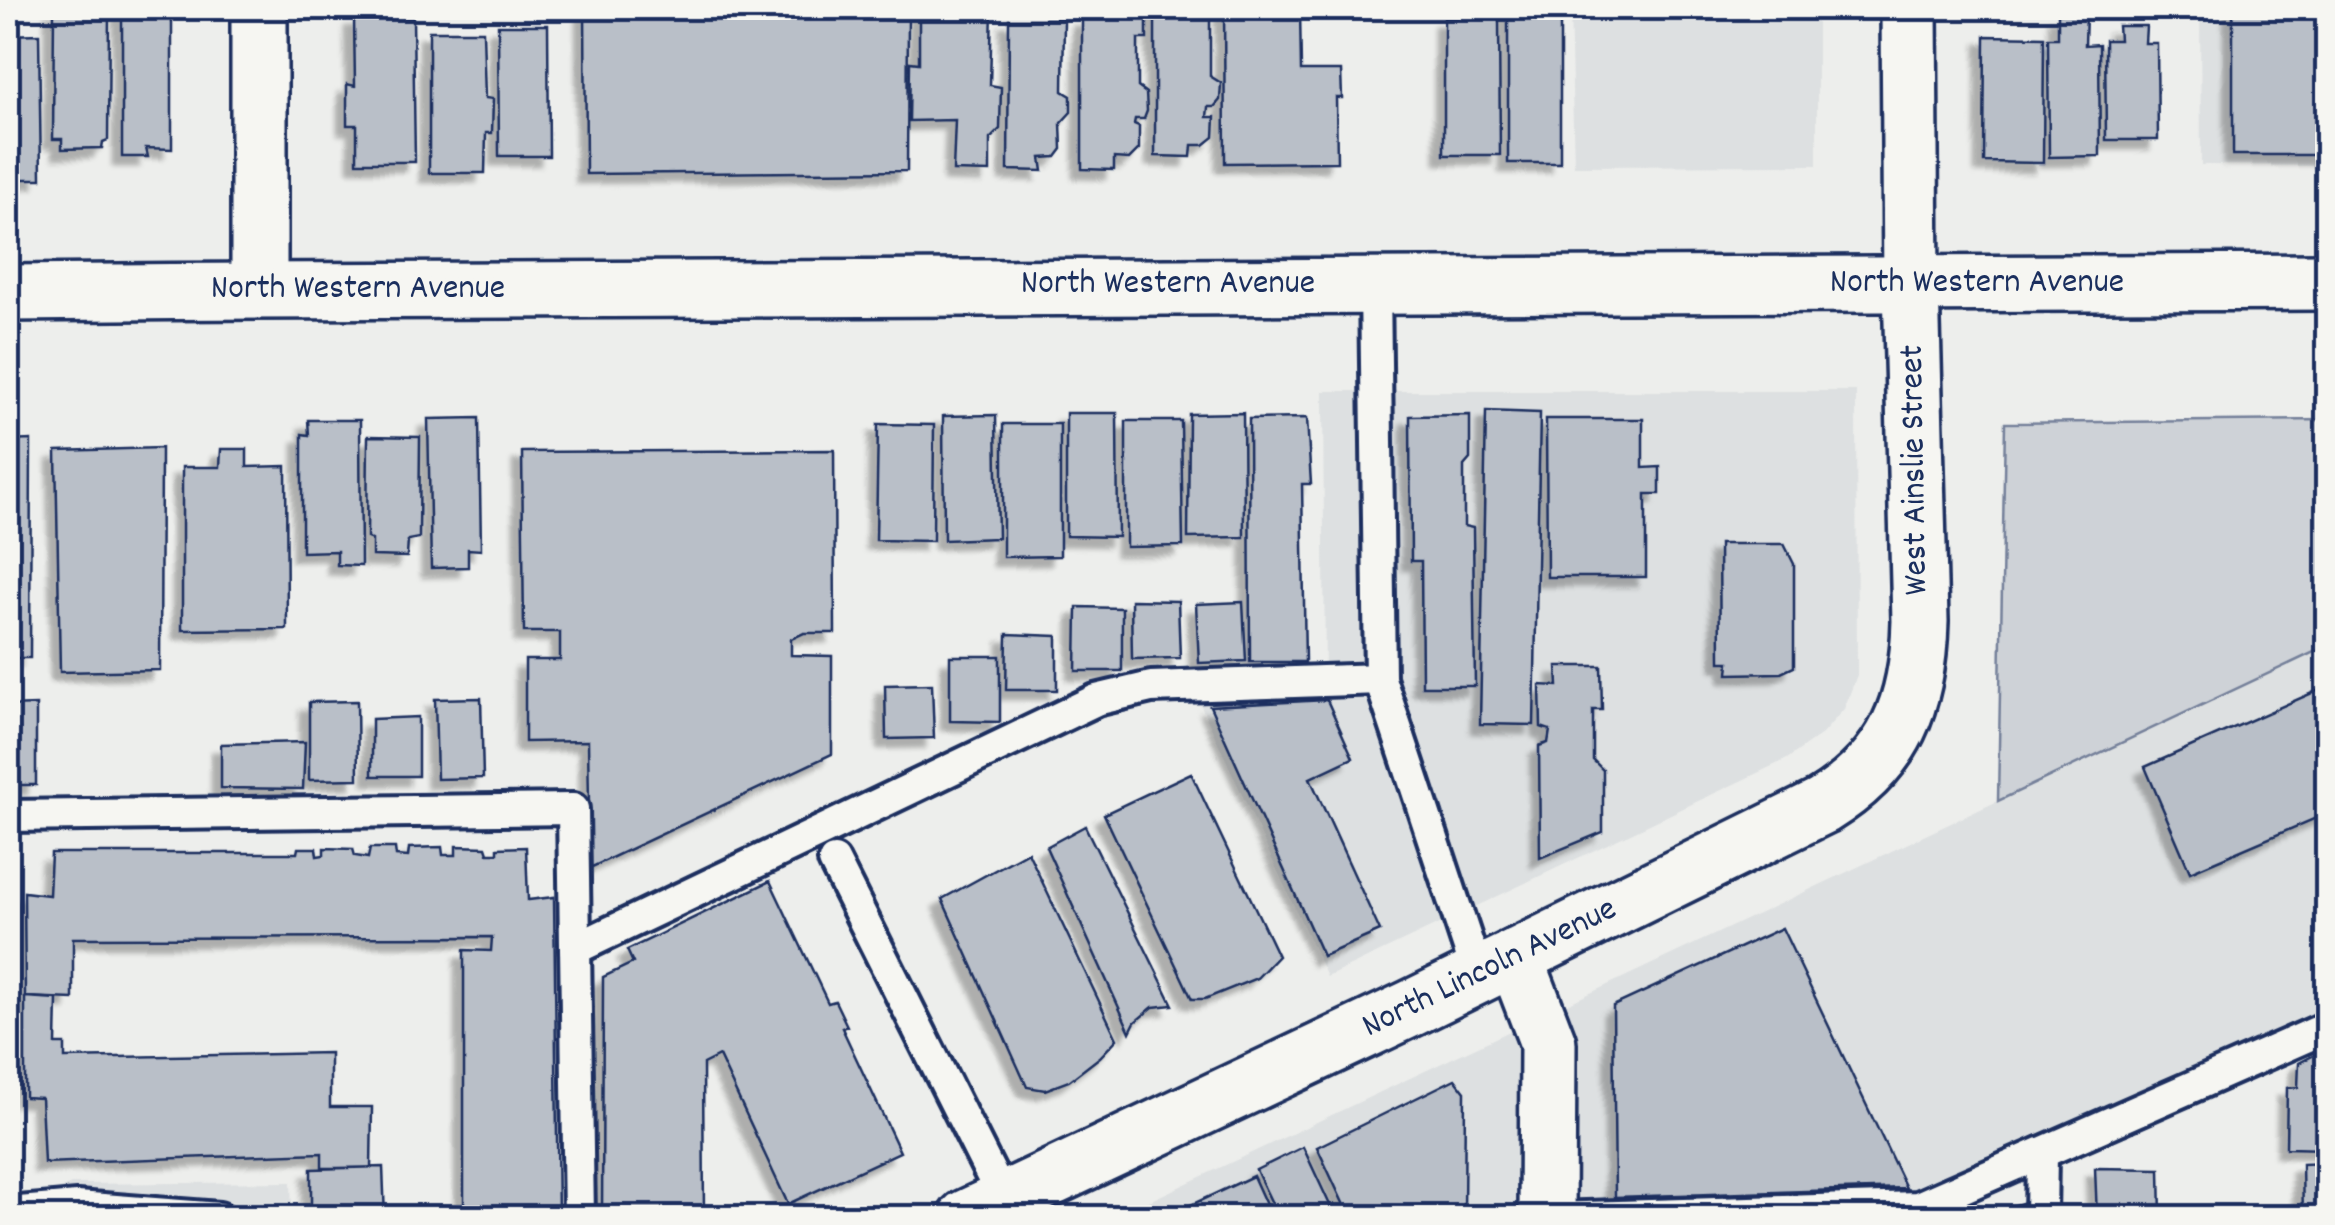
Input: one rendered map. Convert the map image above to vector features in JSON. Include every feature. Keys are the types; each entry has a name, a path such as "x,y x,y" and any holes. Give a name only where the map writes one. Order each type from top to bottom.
{"main road":[{"path":"259,8 259,290"},
{"name":"West Ainslie Street","path":"1909,8 1920,633"},
{"name":"North Western Avenue","path":"8,293 2328,282"},
{"name":"North Lincoln Avenue","path":"985,1209 1823,806 1857,784 1885,751 1906,713 1917,672 1920,633"},
{"path":"1497,966 1548,1044 1550,1218"}],"lane":[{"path":"1375,284 1380,679 1497,966"},
{"path":"575,949 1096,700 1151,686 1380,679"},
{"path":"8,816 573,808 579,1218"},
{"path":"834,861 985,1209"},
{"path":"1550,1218 1918,1207 2328,1027"},
{"path":"2041,1218 2042,1153"},
{"path":"8,1213 77,1207 219,1218"}],"shaded area":[{"path":"1570,8 1817,8 1817,165 1574,166"},
{"path":"2200,8 2327,8 2327,166 2201,165"},
{"path":"1323,391 1856,391 1857,675 1844,709 1822,734 1787,759 1327,977 1194,691 1325,693"},
{"path":"2327,420 2327,646 1998,801 2005,423"},
{"path":"2327,646 2327,1019 1911,1201 1536,1218 1113,1218"},
{"path":"291,1182 292,1217 8,1218 8,1214 71,1184"}],"building":[{"path":"54,8 109,8 108,140 102,148 62,149 62,139 53,139"},
{"path":"122,8 172,8 172,149 146,148 148,157 122,157"},
{"path":"585,8 902,8 908,15 907,171 586,174"},
{"path":"1105,8 1147,8 1147,39 1138,39 1138,87 1146,93 1147,111 1144,119 1135,119 1134,124 1139,126 1139,149 1129,159 1114,158 1114,170 1082,169 1082,18 1105,18"},
{"path":"1155,8 1210,8 1210,76 1221,83 1220,100 1214,107 1208,107 1207,117 1215,117 1214,137 1204,145 1192,145 1191,157 1155,156"},
{"path":"1224,8 1300,8 1301,71 1341,71 1342,98 1336,98 1337,162 1225,163"},
{"path":"1508,8 1560,8 1560,163 1508,163"},
{"path":"2233,8 2328,8 2328,155 2233,155"},
{"path":"919,9 992,9 990,85 1001,87 1000,129 990,139 990,172 953,171 955,120 909,121 910,62 919,63"},
{"path":"2086,12 2085,45 2099,44 2100,156 2049,157 2048,38 2058,38 2058,13"},
{"path":"354,18 413,18 415,162 357,162 357,125 347,125 347,84 355,86"},
{"path":"1444,18 1499,18 1500,155 1444,155"},
{"path":"1009,19 1064,19 1063,91 1071,96 1071,112 1061,123 1062,149 1056,157 1041,158 1043,171 1008,170"},
{"path":"498,25 548,25 549,156 499,156"},
{"path":"2118,26 2146,26 2145,43 2157,43 2158,140 2106,140 2105,40 2119,40"},
{"path":"429,31 483,31 485,98 493,99 492,133 486,133 485,173 429,173"},
{"path":"39,34 41,179 8,179 8,35"},
{"path":"1985,36 2044,37 2043,163 1984,162"},
{"path":"1486,411 1540,413 1534,725 1480,724"},
{"path":"1066,413 1117,413 1118,537 1066,536"},
{"path":"1243,413 1244,537 1188,538 1189,414"},
{"path":"996,415 998,538 944,540 943,416"},
{"path":"1470,415 1470,459 1464,466 1464,526 1473,528 1475,686 1422,686 1421,561 1411,561 1410,416"},
{"path":"479,418 481,550 468,549 468,567 431,568 428,419"},
{"path":"1307,418 1311,484 1302,484 1305,662 1250,662 1249,419"},
{"path":"1546,419 1643,419 1643,468 1660,467 1660,494 1646,494 1646,577 1547,577"},
{"path":"308,420 360,420 361,566 337,565 337,551 302,552 302,434 309,435"},
{"path":"1126,421 1181,421 1183,546 1126,547"},
{"path":"878,424 934,425 933,541 876,540"},
{"path":"1003,424 1060,424 1060,556 1003,557"},
{"path":"368,436 420,437 419,538 408,540 407,557 372,556 372,540 367,538"},
{"path":"31,440 30,658 8,658 8,441"},
{"path":"161,448 160,670 60,672 56,451"},
{"path":"221,449 247,449 247,467 286,466 287,629 182,630 182,467 220,467"},
{"path":"834,450 835,633 804,633 791,639 791,655 832,656 832,754 590,868 588,741 525,742 525,660 560,660 560,632 524,632 522,452"},
{"path":"1719,544 1784,544 1794,564 1794,667 1781,673 1728,674 1729,662 1720,662"},
{"path":"1131,600 1178,601 1180,658 1132,659"},
{"path":"1243,602 1246,661 1199,663 1196,604"},
{"path":"1077,607 1122,608 1122,671 1076,671"},
{"path":"1007,634 1057,636 1057,690 1006,690"},
{"path":"950,656 1000,656 1000,722 950,721"},
{"path":"1557,666 1601,666 1602,710 1593,710 1593,760 1603,770 1603,832 1540,858 1539,746 1548,743 1550,730 1541,727 1540,685 1558,686"},
{"path":"932,684 934,738 886,739 885,685"},
{"path":"2328,686 2328,813 2190,872 2145,767"},
{"path":"481,698 483,778 437,779 435,699"},
{"path":"1327,700 1353,758 1310,778 1380,931 1323,956 1210,706"},
{"path":"357,701 358,779 309,780 309,702"},
{"path":"36,705 36,785 8,785 8,706"},
{"path":"418,717 418,776 372,776 372,719"},
{"path":"305,742 303,789 221,788 221,744"},
{"path":"1191,773 1278,956 1257,978 1205,999 1192,999 1104,814"},
{"path":"1085,826 1173,1005 1153,1007 1135,1022 1130,1032 1046,847"},
{"path":"456,846 486,847 488,853 498,853 498,848 526,847 528,900 554,897 558,1218 464,1218 464,950 491,951 492,937 73,938 73,999 25,997 24,892 49,895 51,853 297,853 298,848 316,848 317,856 324,855 324,848 353,849 355,856 368,858 370,848 395,848 396,856 408,857 409,848 442,847 443,855 456,855"},
{"path":"1028,852 1117,1039 1069,1081 1045,1090 1027,1087 942,899"},
{"path":"770,881 828,1003 835,1001 847,1026 842,1028 900,1152 788,1204 719,1056 703,1064 704,1218 602,1218 603,977 633,963 627,950"},
{"path":"1782,928 1906,1188 1615,1197 1613,1006"},
{"path":"25,997 57,999 56,1044 65,1044 65,1058 330,1053 330,1107 372,1107 371,1168 322,1168 322,1153 44,1163 41,1098 25,1097"},
{"path":"2328,1048 2328,1149 2286,1148 2287,1088 2298,1087 2299,1063"},
{"path":"1455,1079 1465,1092 1464,1218 1350,1218 1317,1147"},
{"path":"1303,1147 1336,1218 1279,1218 1256,1170"},
{"path":"2328,1163 2328,1218 2303,1218 2302,1164"},
{"path":"383,1167 385,1218 311,1218 311,1169"},
{"path":"2095,1168 2160,1169 2161,1218 2097,1218"},
{"path":"1253,1176 1272,1218 1163,1218"},
{"path":"2022,1203 2021,1218 1983,1218 1983,1215"}]}
